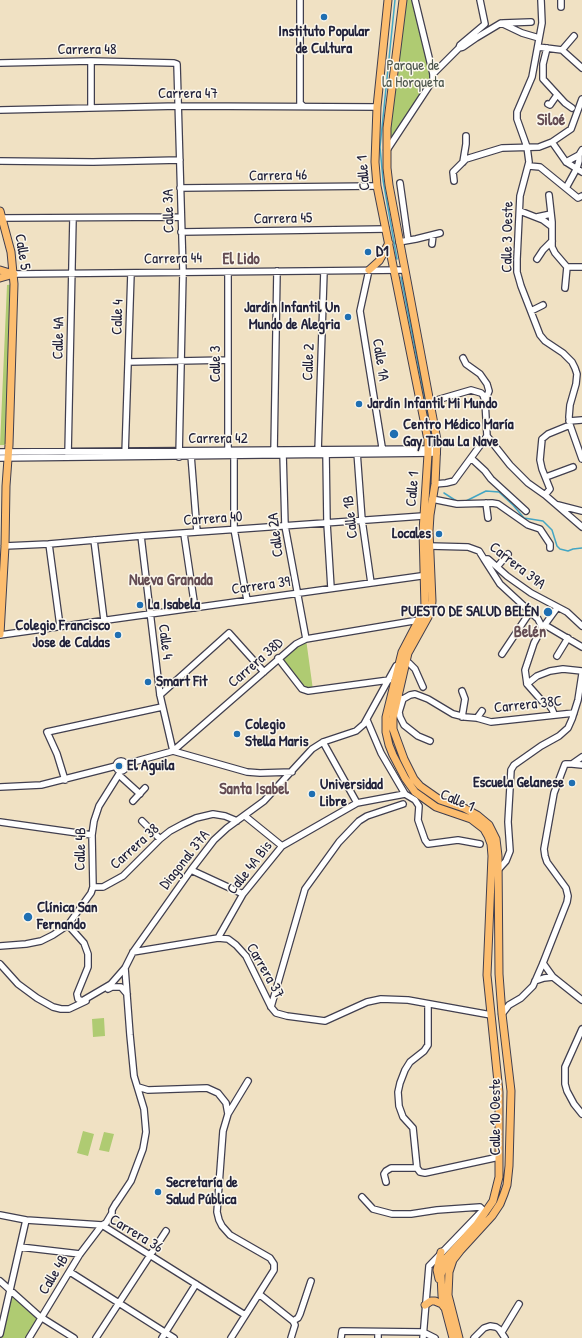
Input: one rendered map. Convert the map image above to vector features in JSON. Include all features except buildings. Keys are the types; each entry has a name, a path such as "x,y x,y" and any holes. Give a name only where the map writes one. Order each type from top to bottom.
{"main road":[{"name":"Calle 1","path":"388,0 377,106 375,162 377,186 428,440 427,483 423,516 428,575 432,601 431,610 403,661 386,717 386,737 393,755 412,789 421,798 436,807 471,819 484,829 495,854"},
{"name":"Calle 1","path":"403,0 387,128 386,151 389,185 437,440 437,451 435,484 430,516 428,575 425,608 405,646 400,698 393,718 394,735 414,779 420,786 437,798 472,811 490,826 494,833 495,854"},
{"name":"Calle 5","path":"0,634 5,546 5,457 14,274 11,252 1,214"},
{"path":"369,270 383,255 389,243"},
{"name":"Carrera 44","path":"0,270 14,274"},
{"name":"Carrera 44","path":"0,278 14,274"},
{"name":"Calle 10 Oeste","path":"459,1338 448,1295 449,1272 453,1260 487,1222 500,1204 508,1177 511,1091 499,974 498,870 495,854"},
{"name":"Calle 10 Oeste","path":"453,1338 444,1307 441,1284 442,1271 447,1257 477,1224 493,1201 498,1184 500,1110 498,1068 487,975 487,954 495,854"},
{"path":"487,954 493,949 498,951 499,954"},
{"path":"498,1068 500,1073 502,1094 509,1096 511,1091"},
{"path":"500,1110 504,1105 509,1107 510,1133"},
{"path":"441,1252 437,1270 441,1284"},
{"path":"425,1305 435,1301 442,1304 444,1307"}],"street":[{"path":"300,0 300,105"},
{"path":"386,151 433,80 433,74 415,0"},
{"path":"433,74 459,48 460,45 485,24 480,0"},
{"name":"Calle 3 Oeste","path":"541,0 542,23 532,77 517,112 517,119 527,147 530,162 521,190 517,272 520,286 536,327 542,338 563,353 572,362 575,368 577,374 576,384 570,405 570,423 582,459"},
{"path":"560,7 561,0"},
{"path":"459,48 463,48 476,38 501,23 531,22"},
{"path":"501,23 522,33 539,38"},
{"path":"562,50 574,36"},
{"path":"538,47 562,50 582,68"},
{"path":"547,48 543,79 557,95 572,108"},
{"path":"535,61 544,62"},
{"path":"91,62 92,108"},
{"name":"Carrera 48","path":"0,63 174,63"},
{"name":"Calle 3A","path":"174,63 178,66 183,272 179,454"},
{"path":"548,104 550,105 557,95"},
{"path":"454,181 453,172 466,159 502,148 539,147 552,142 571,129 582,99"},
{"name":"Carrera 47","path":"0,110 178,106 377,106"},
{"path":"463,162 466,136"},
{"path":"552,142 566,162 579,170"},
{"path":"566,162 580,153"},
{"path":"566,188 579,170 580,153"},
{"path":"0,161 93,162 180,160"},
{"path":"529,166 540,167 580,197"},
{"path":"400,183 408,240"},
{"name":"Carrera 46","path":"180,188 377,186"},
{"path":"549,195 553,250 567,267 582,267"},
{"path":"520,211 537,217 551,226"},
{"path":"1,214 73,218 181,218"},
{"path":"537,217 551,214"},
{"name":"Calle 4A","path":"68,455 73,218"},
{"name":"Carrera 45","path":"181,232 386,229"},
{"path":"399,242 440,233"},
{"path":"432,244 433,235"},
{"path":"537,259 552,241"},
{"path":"565,288 567,267"},
{"name":"Calle 1A","path":"369,270 360,311 383,452"},
{"name":"Carrera 44","path":"14,274 405,270"},
{"path":"274,453 278,271"},
{"name":"Calle 2","path":"318,452 324,271"},
{"name":"Calle 3","path":"228,272 228,360 234,530 247,600"},
{"name":"Calle 4","path":"125,455 131,273"},
{"path":"531,311 543,305"},
{"path":"463,358 466,364 480,374 487,384 489,391 485,401"},
{"path":"128,362 228,360"},
{"path":"430,402 471,390 481,393 485,401 487,436 510,465 528,483 545,495 582,527"},
{"path":"545,495 550,489 540,460 542,439 548,434 570,423 582,420"},
{"path":"435,484 454,481 487,436"},
{"name":"Carrera 42","path":"0,452 5,457 437,451"},
{"path":"326,452 327,523 331,588"},
{"name":"Calle 1B","path":"357,452 362,520 371,583"},
{"name":"Calle 2A","path":"283,453 284,526 306,639"},
{"path":"192,454 198,532"},
{"path":"471,458 526,512"},
{"path":"546,477 573,467"},
{"path":"432,499 457,504 492,502 498,504 528,525 540,529 550,544 550,548"},
{"path":"486,503 488,518"},
{"path":"557,505 582,511"},
{"name":"Carrera 40","path":"5,546 423,516"},
{"path":"184,534 195,608"},
{"name":"Calle 4","path":"141,536 160,695 173,751"},
{"path":"94,540 104,620"},
{"path":"49,544 60,626"},
{"name":"Carrera 39A","path":"429,546 468,547 479,551 484,559 488,559 531,594 567,612 582,626"},
{"path":"497,567 508,554"},
{"path":"484,559 500,584 538,619 541,625 541,630"},
{"name":"Carrera 39","path":"0,634 428,575"},
{"path":"554,714 549,705 542,701 527,684 525,670 527,660 534,643 544,625 558,608"},
{"path":"502,654 530,612"},
{"name":"Carrera 38D","path":"126,764 173,751 278,658 296,644 306,639 419,620"},
{"path":"544,625 582,647"},
{"path":"160,695 229,633 264,672"},
{"path":"557,656 568,638"},
{"path":"278,658 302,689 308,691 389,680"},
{"path":"403,661 409,663 415,669 423,687"},
{"name":"Diagonal 37A","path":"76,994 77,998 84,1000 111,986 125,968 133,952 214,840 222,832 264,801 292,772 308,752 323,742 356,731 367,720 389,680 403,661"},
{"path":"527,684 537,676 550,671 563,669 582,671"},
{"path":"498,870 506,861 510,851 508,815 510,775 514,765 541,746 559,736 568,728 580,701 582,674"},
{"path":"462,691 465,699 462,717"},
{"name":"Carrera 38C","path":"400,698 415,694 428,699 453,714 491,722 574,713"},
{"path":"400,698 399,712 404,725 418,736 430,741"},
{"path":"65,780 57,754 47,732 162,706"},
{"path":"477,718 482,711"},
{"path":"367,720 381,753 405,794 415,800 419,806 418,820 425,840 428,844 458,840 480,844"},
{"path":"323,742 357,803 405,794"},
{"path":"173,751 247,772 292,772"},
{"path":"572,764 582,757"},
{"name":"Calle 4B","path":"93,887 92,835 94,821 99,806 119,770 126,768 126,764"},
{"path":"502,1014 510,1004 521,998 536,981 568,896 566,888 548,862 544,849 554,793 565,764 582,765"},
{"path":"0,787 41,785 119,770 140,794"},
{"path":"133,801 145,788"},
{"name":"Calle 4A Bis","path":"218,938 243,894 282,846 357,803"},
{"path":"271,1007 305,889 339,842 359,822 367,816 403,804"},
{"name":"Carrera 38","path":"93,887 104,887 123,876 160,839 170,831 183,824 208,815 225,816 237,821"},
{"path":"245,816 282,846"},
{"path":"142,821 160,839"},
{"path":"0,822 92,835"},
{"path":"191,870 243,894"},
{"path":"0,946 41,941 53,935 68,925 91,893 93,887"},
{"path":"68,925 84,943 88,954 88,967 69,1009"},
{"path":"133,952 218,938"},
{"name":"Carrera 37","path":"218,938 228,939 246,956 271,1007 276,1013 325,1021 367,1002 382,999 408,1000 491,1015"},
{"path":"544,963 553,977 582,1000"},
{"path":"0,964 18,984 37,998 53,1007 61,1009 69,1009 86,1002 111,986 120,983 127,987"},
{"name":"Calle 4B","path":"29,1338 80,1254 114,1207 137,1167 143,1149 146,1125 138,1087 134,1076 125,968"},
{"path":"536,981 553,977"},
{"path":"111,986 121,987 128,999"},
{"name":"Calle 4B","path":"127,987 131,999 138,1087"},
{"path":"501,997 510,1000 521,998"},
{"path":"418,1170 413,1128 403,1117 399,1106 398,1092 405,1070 410,1062 424,1051 428,1045 428,1004"},
{"path":"582,1029 565,1067 565,1084 574,1104 582,1114"},
{"path":"231,1338 274,1270 274,1264 270,1258 230,1235 219,1220 218,1212 223,1131 228,1114 248,1081"},
{"path":"138,1087 148,1090 207,1088 218,1093 226,1103 228,1114"},
{"path":"140,1096 148,1090"},
{"path":"386,1182 384,1174 392,1168 418,1170 425,1173 499,1157"},
{"path":"362,1197 373,1209 392,1214 411,1214 437,1210 480,1207 482,1211 429,1266 423,1335"},
{"name":"Carrera 36","path":"0,1215 26,1220 102,1225 245,1315"},
{"path":"0,1334 26,1220"},
{"path":"96,1338 166,1231"},
{"path":"20,1247 80,1254"},
{"path":"70,1272 118,1303 163,1335 174,1338"},
{"path":"0,1281 42,1318 74,1338"},
{"path":"291,1338 294,1331 294,1323 300,1314 311,1281"},
{"path":"163,1335 196,1284"},
{"path":"260,1294 294,1323"},
{"path":"502,1332 519,1304"},
{"path":"474,1338 487,1326 496,1327 502,1332 505,1338"},
{"path":"342,1338 342,1331 378,1335 423,1335 436,1338"}],"green space":[{"name":"Parque de la Horqueta","path":"403,0 415,0 433,80 386,151"},
{"path":"14,284 9,445 0,445 7,285"},
{"path":"306,639 313,690 302,689 278,658"},
{"path":"104,1018 105,1036 93,1037 92,1019"},
{"path":"83,1131 94,1134 88,1156 77,1153"},
{"path":"104,1132 114,1134 109,1152 99,1150"},
{"path":"10,1291 39,1316 29,1338 0,1338"}],"waterway":[{"path":"395,0 380,147 383,180 397,259"},
{"path":"401,277 433,440"},
{"path":"466,501 486,491 499,492 524,518 543,521 552,530 557,546 560,549 568,551 582,548"},
{"path":"444,493 458,502"}],"place":[{"name":"Instituto Popular de Cultura","path":"324,17"},
{"name":"D1","path":"368,252"},
{"name":"Jardín Infantil Un Mundo de Alegria","path":"348,317"},
{"name":"Jardín Infantil Mi Mundo","path":"359,404"},
{"name":"Centro Médico María Gay Tibau La Nave","path":"394,434"},
{"name":"Locales","path":"439,534"},
{"name":"La Isabela","path":"140,605"},
{"name":"PUESTO DE SALUD BELÉN","path":"548,612"},
{"name":"Colegio Francisco Jose de Caldas","path":"118,635"},
{"name":"Smart Fit","path":"148,682"},
{"name":"Colegio Stella Maris","path":"237,734"},
{"name":"El Aguila","path":"119,766"},
{"name":"Escuela Gelanese","path":"572,783"},
{"name":"Universidad Libre","path":"312,794"},
{"name":"Clínica San Fernando","path":"28,917"},
{"name":"Secretaría de Salud Pública","path":"158,1192"}],"district":[{"name":"Siloé","path":"551,121"},
{"name":"El Lido","path":"241,260"},
{"name":"Nueva Granada","path":"171,581"},
{"name":"Belén","path":"530,633"},
{"name":"Santa Isabel","path":"254,790"}]}
